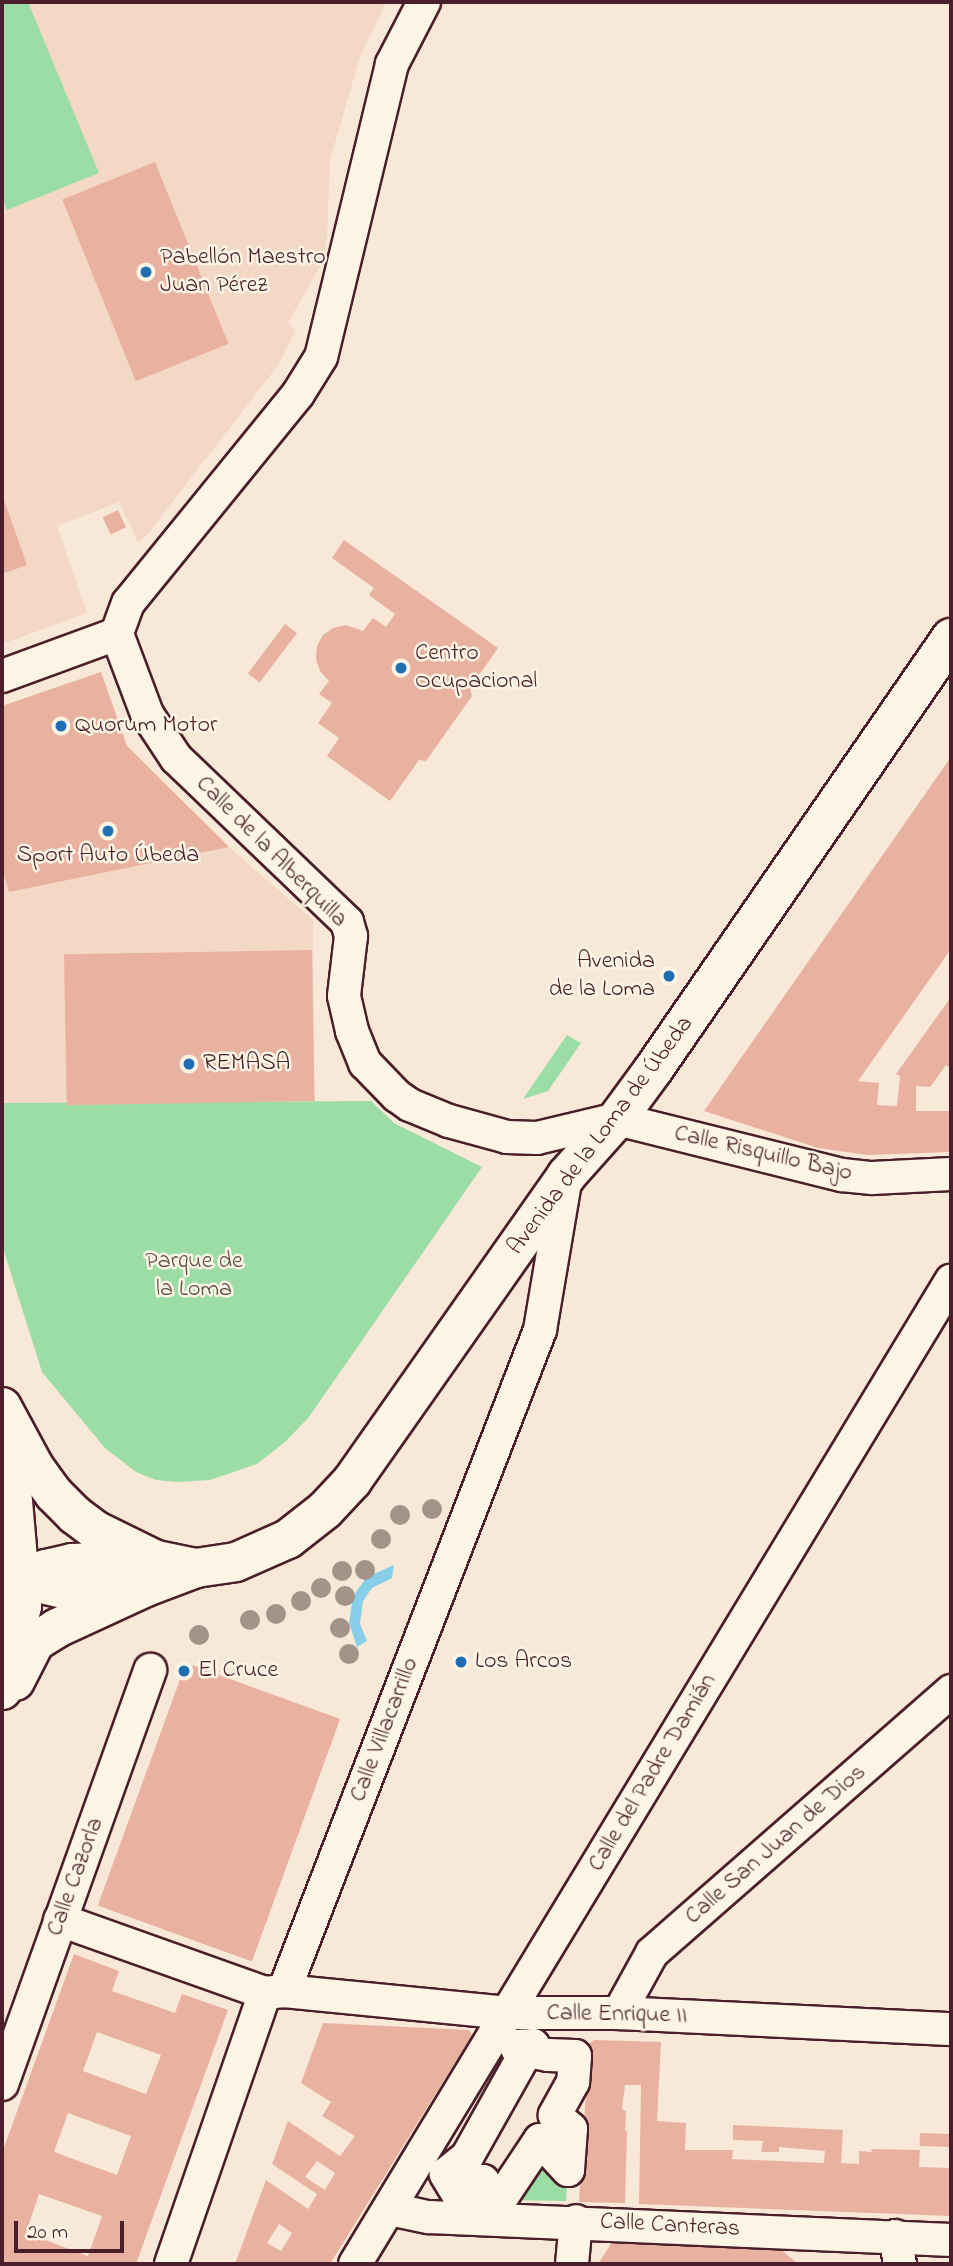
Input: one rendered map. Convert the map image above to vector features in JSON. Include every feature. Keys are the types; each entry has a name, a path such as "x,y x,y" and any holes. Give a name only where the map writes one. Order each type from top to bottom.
{"main road":[{"name":"Avenida de la Loma de Úbeda","path":"151,1573 236,1562 264,1552 288,1539 325,1510 352,1481 566,1176 617,1119 951,638"},
{"path":"2,1407 36,1468 54,1494 75,1515 151,1573"},
{"path":"2,1429 11,1478 11,1585"},
{"path":"2,1545 11,1585 22,1606 2,1690"},
{"path":"11,1585 46,1569 72,1563 151,1573"},
{"path":"2,1705 35,1642 151,1573"}],"street":[{"path":"2,676 117,634 128,603 298,394 321,357 392,64 424,2"},
{"name":"Calle de la Alberquilla","path":"117,634 147,714 169,749 347,922 351,936 344,982 347,1011 365,1063 385,1085 397,1096 428,1113 507,1137 537,1138 617,1119"},
{"name":"Calle Risquillo Bajo","path":"617,1119 842,1175 883,1178 951,1174"},
{"name":"Calle Villacarrillo","path":"171,2264 274,1992 540,1330 566,1176"},
{"name":"Calle del Padre Damián","path":"355,2264 951,1281"},
{"name":"Calle Cazorla","path":"2,2084 150,1670"},
{"name":"Calle San Juan de Dios","path":"619,2013 652,1953 951,1691"},
{"name":"Calle Enrique II","path":"60,1920 274,1992 508,2013 619,2013 951,2029"},
{"path":"533,2045 538,2053 575,2056 573,2082 555,2115 571,2129 568,2170 540,2140 500,2200 485,2200 483,2181 459,2196 446,2174 467,2157 522,2059 516,2046 533,2045"},
{"name":"Calle Canteras","path":"390,2209 429,2217 576,2221 898,2250 951,2240"},
{"path":"572,2264 576,2221"}],"shaded area":[{"path":"2,2 386,2 360,57 330,160 327,238 322,263 288,323 295,331 279,364 147,535 138,542 119,502 57,526 87,613 2,644"},
{"path":"101,672 127,746 229,847 313,920 314,1101 2,1103 2,706"}],"green space":[{"path":"2,2 28,2 99,173 7,210 2,198"},
{"path":"567,1035 581,1043 548,1091 523,1099"},
{"name":"Parque de la Loma","path":"371,1101 394,1123 482,1167 309,1417 285,1442 257,1464 210,1480 156,1480 136,1472 105,1448 42,1372 2,1245 2,1103"},
{"path":"540,2140 568,2170 566,2201 500,2200"}],"water":[{"path":"394,1565 392,1578 372,1588 363,1601 360,1624 367,1641 357,1647 349,1623 353,1596 367,1577"}],"building":[{"name":"Pabellón Maestro Juan Pérez","path":"155,162 228,344 136,381 62,199"},
{"path":"2,494 27,565 2,574"},
{"path":"118,510 126,527 111,534 103,517"},
{"name":"Centro Ocupacional","path":"344,540 498,648 470,688 472,696 426,761 419,760 390,801 327,756 339,738 318,723 332,703 319,694 329,681 320,671 316,659 317,646 323,635 333,628 346,625 363,631 373,618 386,627 395,614 369,595 374,588 332,558"},
{"path":"285,624 297,633 260,683 248,674"},
{"path":"101,672 127,746 229,847 9,892 2,869 2,706"},
{"path":"951,757 951,949 858,1081 879,1083 877,1105 897,1106 900,1076 896,1074 951,997 951,1069 946,1065 930,1087 916,1086 916,1111 951,1111 951,1152 867,1155 818,1148 704,1111"},
{"name":"REMASA","path":"312,950 315,1101 67,1105 64,954"},
{"path":"186,1663 340,1719 252,1962 98,1905"},
{"path":"74,1954 119,1971 112,1991 175,2013 182,1994 228,2010 136,2264 2,2264 2,2153","holes":["97,2032 161,2055 146,2094 83,2071","68,2113 131,2136 117,2175 54,2152","39,2194 102,2216 88,2256 26,2233"]},
{"path":"323,2023 469,2030 472,2035 330,2264 235,2264 266,2180 308,2209 317,2194 272,2164 288,2121 340,2156 355,2136 322,2116 331,2102 301,2083","holes":["317,2161 335,2173 325,2190 305,2177","279,2224 292,2233 281,2251 267,2243"]},
{"path":"594,2040 661,2042 657,2121 686,2123 685,2150 733,2150 732,2159 824,2163 825,2151 779,2147 779,2152 761,2152 763,2141 733,2140 733,2125 843,2130 841,2163 859,2164 859,2151 872,2152 871,2149 920,2150 919,2167 951,2168 951,2216 639,2204 641,2085 625,2085 622,2109 626,2111 627,2131 625,2203 579,2202 589,2044"},
{"path":"920,2133 951,2134 951,2147 920,2146"},
{"path":"612,2242 778,2247 798,2264 598,2264"}],"place":[{"name":"Pabellón Maestro Juan Pérez","path":"146,272"},
{"name":"Centro Ocupacional","path":"401,668"},
{"name":"Quorum Motor","path":"61,726"},
{"name":"Sport Auto Úbeda","path":"108,831"},
{"name":"Avenida de la Loma","path":"669,976"},
{"name":"REMASA","path":"189,1064"},
{"name":"Los Arcos","path":"461,1662"},
{"name":"El Cruce","path":"184,1671"}]}
